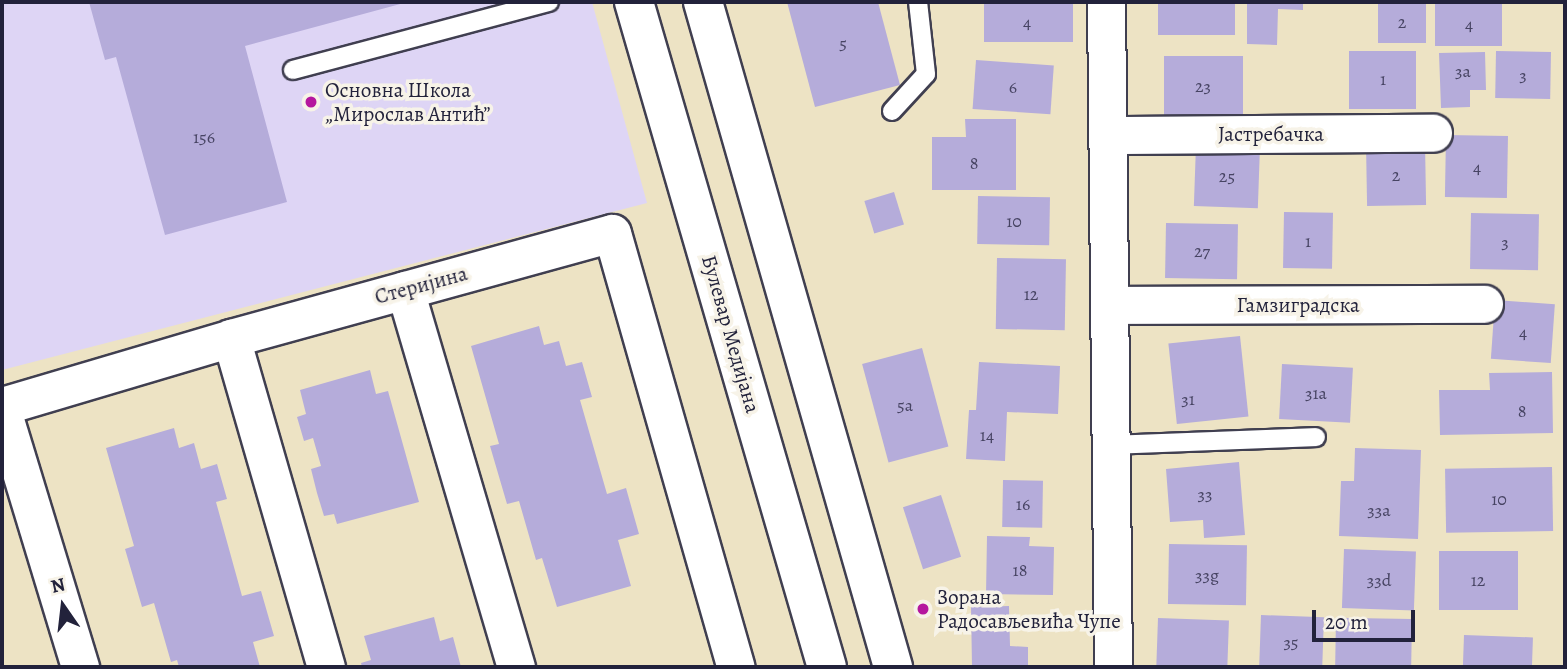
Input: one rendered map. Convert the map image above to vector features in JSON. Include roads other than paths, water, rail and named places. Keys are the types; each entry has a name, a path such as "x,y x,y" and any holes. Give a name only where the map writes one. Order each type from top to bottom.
{"main road":[{"name":"Булевар Медијана","path":"634,2 827,667"},
{"path":"703,2 892,667"}],"street":[{"path":"1106,2 1113,667"},
{"name":"Јастребачка","path":"1108,135 1433,133"},
{"name":"Стеријина","path":"78,667 2,408 231,338 612,233 736,667"},
{"path":"405,290 516,667"},
{"name":"Гамзиградска","path":"1111,305 1484,304"},
{"path":"231,338 326,667"}],"lane":[{"path":"293,70 549,2"},
{"path":"892,111 926,74 918,2"},
{"path":"1112,445 1316,437"}],"place":[{"name":"Основна Школа „Мирослав Антић”","path":"311,102"},
{"name":"Зорана Радосављевића Чупе","path":"923,609"}]}
